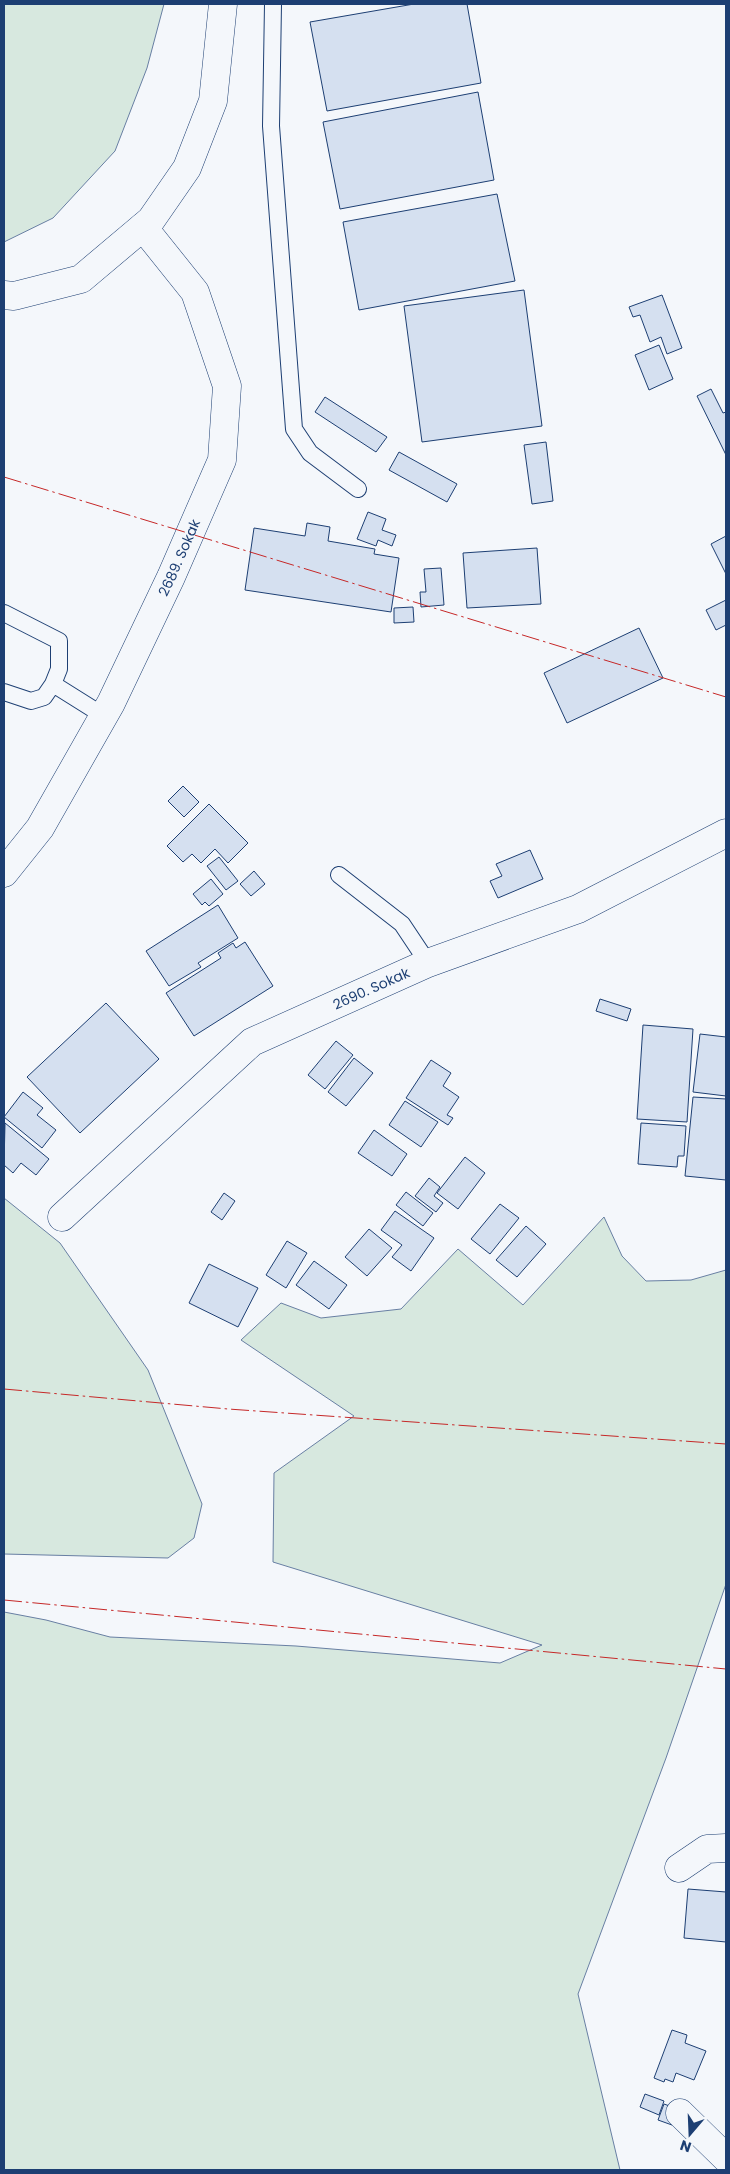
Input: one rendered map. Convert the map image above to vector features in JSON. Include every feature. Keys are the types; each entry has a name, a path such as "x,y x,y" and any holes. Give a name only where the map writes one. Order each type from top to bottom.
{"main road":[{"path":"4,296 14,296 81,279 151,220 187,168 213,101 225,8"},
{"name":"2689. Sokak","path":"4,873 40,828 104,716 171,577 222,460 227,386 195,292 142,227"},
{"name":"2690. Sokak","path":"62,1217 252,1042 428,963 578,909 726,833"},
{"path":"680,1868 706,1848 726,1848"},
{"path":"680,2112 726,2158"}],"lane":[{"path":"273,4 270,126 294,429 310,453 358,489"},
{"path":"4,613 59,641 59,669 54,684 44,697 31,701 4,692"},
{"path":"54,684 104,716"},
{"path":"339,875 402,924 428,963"}],"shaded area":[{"path":"4,4 164,4 147,68 115,151 53,218 4,242"},
{"path":"4,1198 60,1243 148,1370 202,1504 194,1538 168,1558 4,1554"},
{"path":"604,1217 622,1256 646,1281 691,1280 726,1270 726,1584 666,1758 578,1994 620,2170 4,2170 4,1612 46,1620 110,1637 296,1646 500,1663 542,1645 273,1562 274,1473 354,1416 241,1340 281,1303 321,1318 401,1309 458,1249 523,1305"}],"building":[{"path":"414,4 467,4 481,83 327,111 310,22"},
{"path":"478,92 494,180 340,209 323,122"},
{"path":"497,194 515,281 359,310 343,222"},
{"path":"524,290 542,426 422,442 404,306"},
{"path":"662,295 682,348 667,354 661,337 650,342 640,315 633,317 629,307"},
{"path":"659,345 673,379 649,390 635,355"},
{"path":"711,389 723,413 726,412 726,455 697,396"},
{"path":"325,397 387,437 376,452 315,412"},
{"path":"546,442 553,501 532,504 524,445"},
{"path":"399,452 457,484 447,502 389,470"},
{"path":"368,512 386,519 382,530 396,535 392,546 378,540 376,546 357,539"},
{"path":"307,523 330,527 328,541 375,549 374,554 399,558 391,612 245,590 254,528 305,536"},
{"path":"726,536 726,574 711,544"},
{"path":"537,548 541,604 467,608 463,553"},
{"path":"441,568 444,605 421,607 420,592 426,592 424,569"},
{"path":"726,600 726,625 716,630 706,610"},
{"path":"413,607 414,622 394,623 394,608"},
{"path":"639,628 663,678 567,723 544,673"},
{"path":"183,786 199,802 184,817 168,801"},
{"path":"209,804 248,843 228,863 215,849 201,863 192,854 183,862 167,846"},
{"path":"530,850 543,879 498,898 490,881 502,876 496,864"},
{"path":"219,857 238,881 226,890 207,866"},
{"path":"254,871 265,884 251,896 240,884"},
{"path":"211,879 223,894 209,906 205,902 202,905 193,894"},
{"path":"218,905 238,938 198,963 201,967 169,986 146,951"},
{"path":"245,942 273,986 194,1036 166,993 221,958 218,953 233,943 236,948"},
{"path":"600,999 631,1009 627,1021 596,1011"},
{"path":"106,1003 159,1059 80,1133 27,1077"},
{"path":"643,1025 693,1029 687,1122 637,1119"},
{"path":"700,1034 726,1037 726,1096 693,1092"},
{"path":"336,1041 353,1055 325,1089 308,1075"},
{"path":"354,1058 373,1073 346,1106 328,1092"},
{"path":"431,1060 451,1073 443,1086 459,1097 447,1115 453,1118 448,1125 406,1098"},
{"path":"23,1092 43,1108 37,1115 56,1130 42,1148 4,1117"},
{"path":"693,1097 726,1099 726,1180 685,1176"},
{"path":"405,1101 438,1122 421,1147 389,1125"},
{"path":"5,1123 49,1159 36,1175 21,1163 13,1173 4,1165"},
{"path":"641,1123 686,1126 684,1156 678,1156 677,1167 638,1164"},
{"path":"374,1130 407,1154 392,1176 358,1153"},
{"path":"465,1157 485,1173 458,1209 437,1193"},
{"path":"429,1178 440,1187 434,1196 443,1203 436,1212 415,1196"},
{"path":"406,1192 433,1213 423,1226 396,1205"},
{"path":"224,1193 235,1201 222,1220 211,1212"},
{"path":"500,1204 519,1218 490,1254 471,1239"},
{"path":"395,1211 434,1238 411,1271 392,1257 402,1245 381,1230"},
{"path":"526,1226 546,1244 517,1277 496,1260"},
{"path":"369,1229 392,1248 367,1276 345,1257"},
{"path":"287,1241 307,1253 286,1288 266,1275"},
{"path":"314,1261 347,1285 329,1309 296,1285"},
{"path":"209,1264 258,1288 238,1327 189,1303"},
{"path":"688,1889 726,1892 726,1942 684,1938"},
{"path":"672,2030 687,2035 685,2043 706,2051 694,2080 676,2073 673,2082 665,2079 664,2082 654,2078"},
{"path":"645,2094 664,2101 659,2115 640,2107"},
{"path":"664,2104 678,2109 672,2125 658,2120"}],"power":[{"path":"4,477 726,697"},
{"path":"4,1389 228,1409 726,1444"},
{"path":"4,1600 726,1669"}]}
